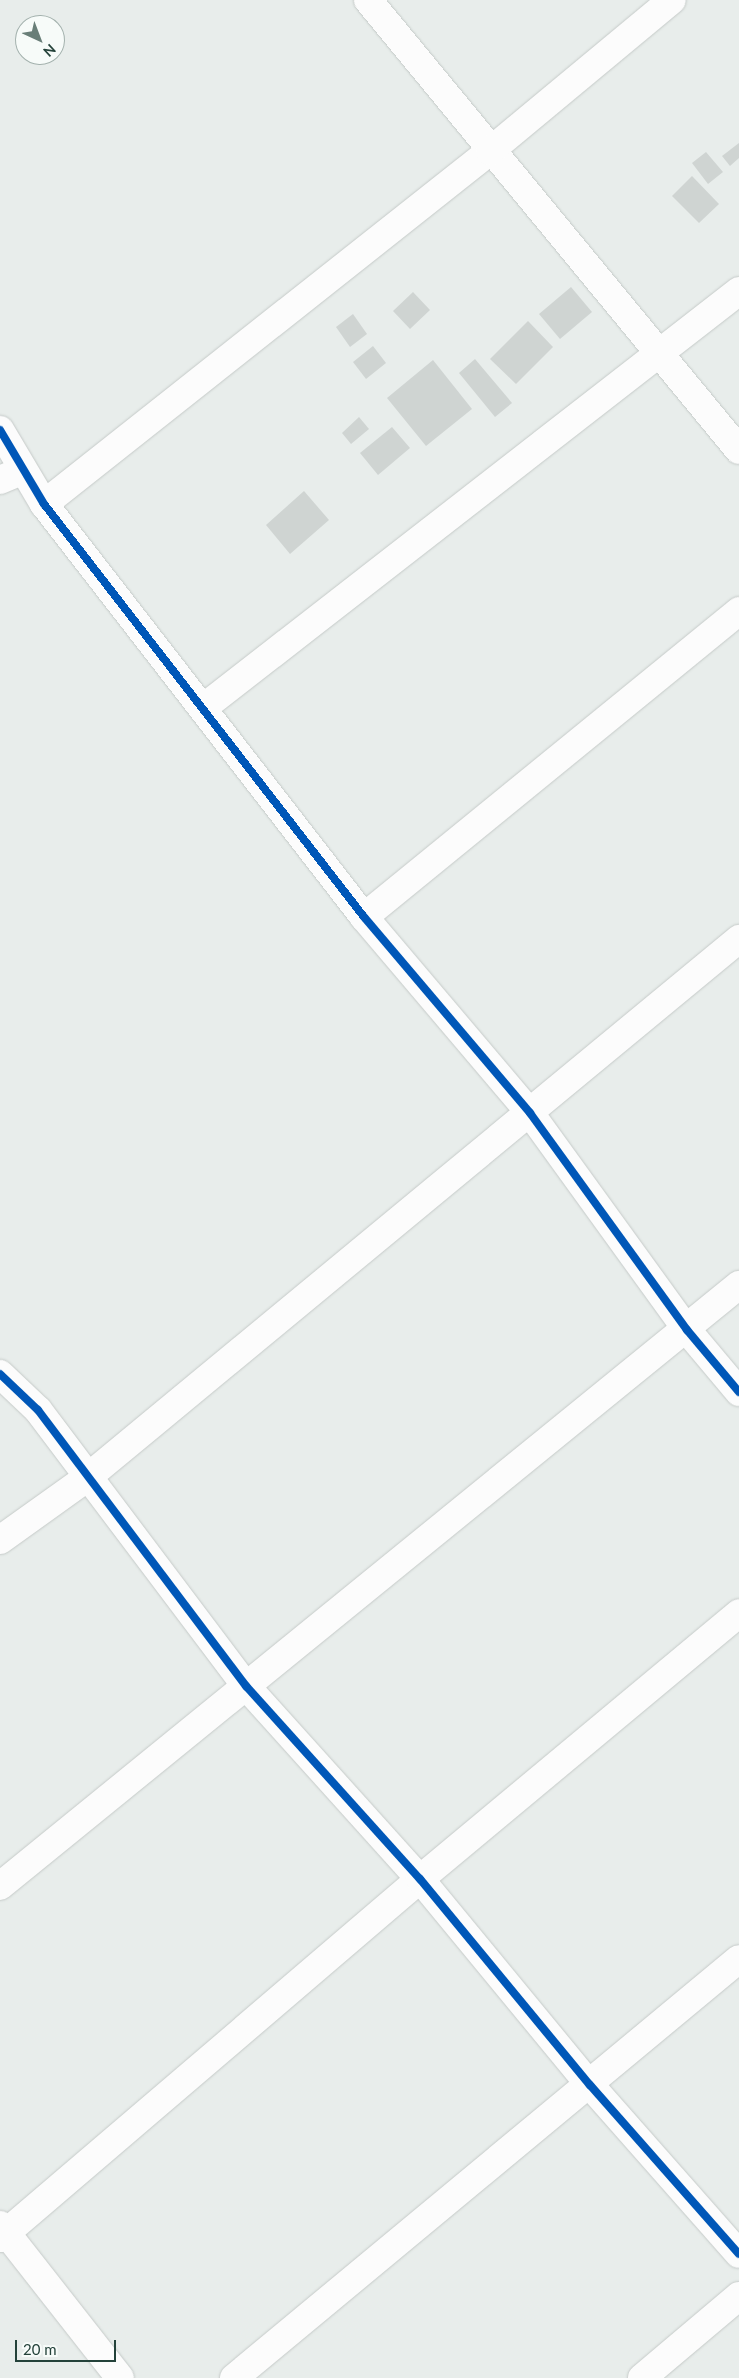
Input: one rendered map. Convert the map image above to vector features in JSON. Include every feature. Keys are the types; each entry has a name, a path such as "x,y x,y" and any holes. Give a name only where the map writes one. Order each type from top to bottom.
{"street":[{"path":"368,0 490,151 739,450"},
{"path":"44,504 490,151 672,0"},
{"path":"203,708 661,354 739,291"},
{"path":"0,430 12,475 44,504 364,917 530,1113 687,1330 739,1392"},
{"path":"364,917 739,611"},
{"path":"0,1540 88,1476 739,939"},
{"path":"0,1886 687,1330 739,1285"},
{"path":"0,1374 38,1410 246,1686 420,1879 590,2085 739,2254"},
{"path":"120,2378 2,2232 739,1613"},
{"path":"234,2378 590,2085 739,1959"},
{"path":"642,2378 739,2296"}],"building":[{"path":"739,143 739,158 730,166 722,156"},
{"path":"706,152 723,172 708,184 692,163"},
{"path":"692,176 719,204 699,223 672,196"},
{"path":"571,287 592,312 560,339 539,314"},
{"path":"413,292 430,310 410,329 393,311"},
{"path":"353,314 367,334 350,347 336,327"},
{"path":"528,321 553,347 516,384 490,359"},
{"path":"373,346 386,363 366,379 353,362"},
{"path":"475,359 512,403 495,417 459,373"},
{"path":"433,360 472,409 426,446 387,398"},
{"path":"359,417 369,429 351,444 342,433"},
{"path":"392,427 410,448 378,475 360,453"},
{"path":"304,491 329,520 290,554 266,525"}],"cycle path":[{"path":"0,430 44,504 364,917 530,1113 687,1330 739,1392"},
{"path":"0,1374 38,1410 246,1686 420,1879 590,2085 739,2254"}]}
